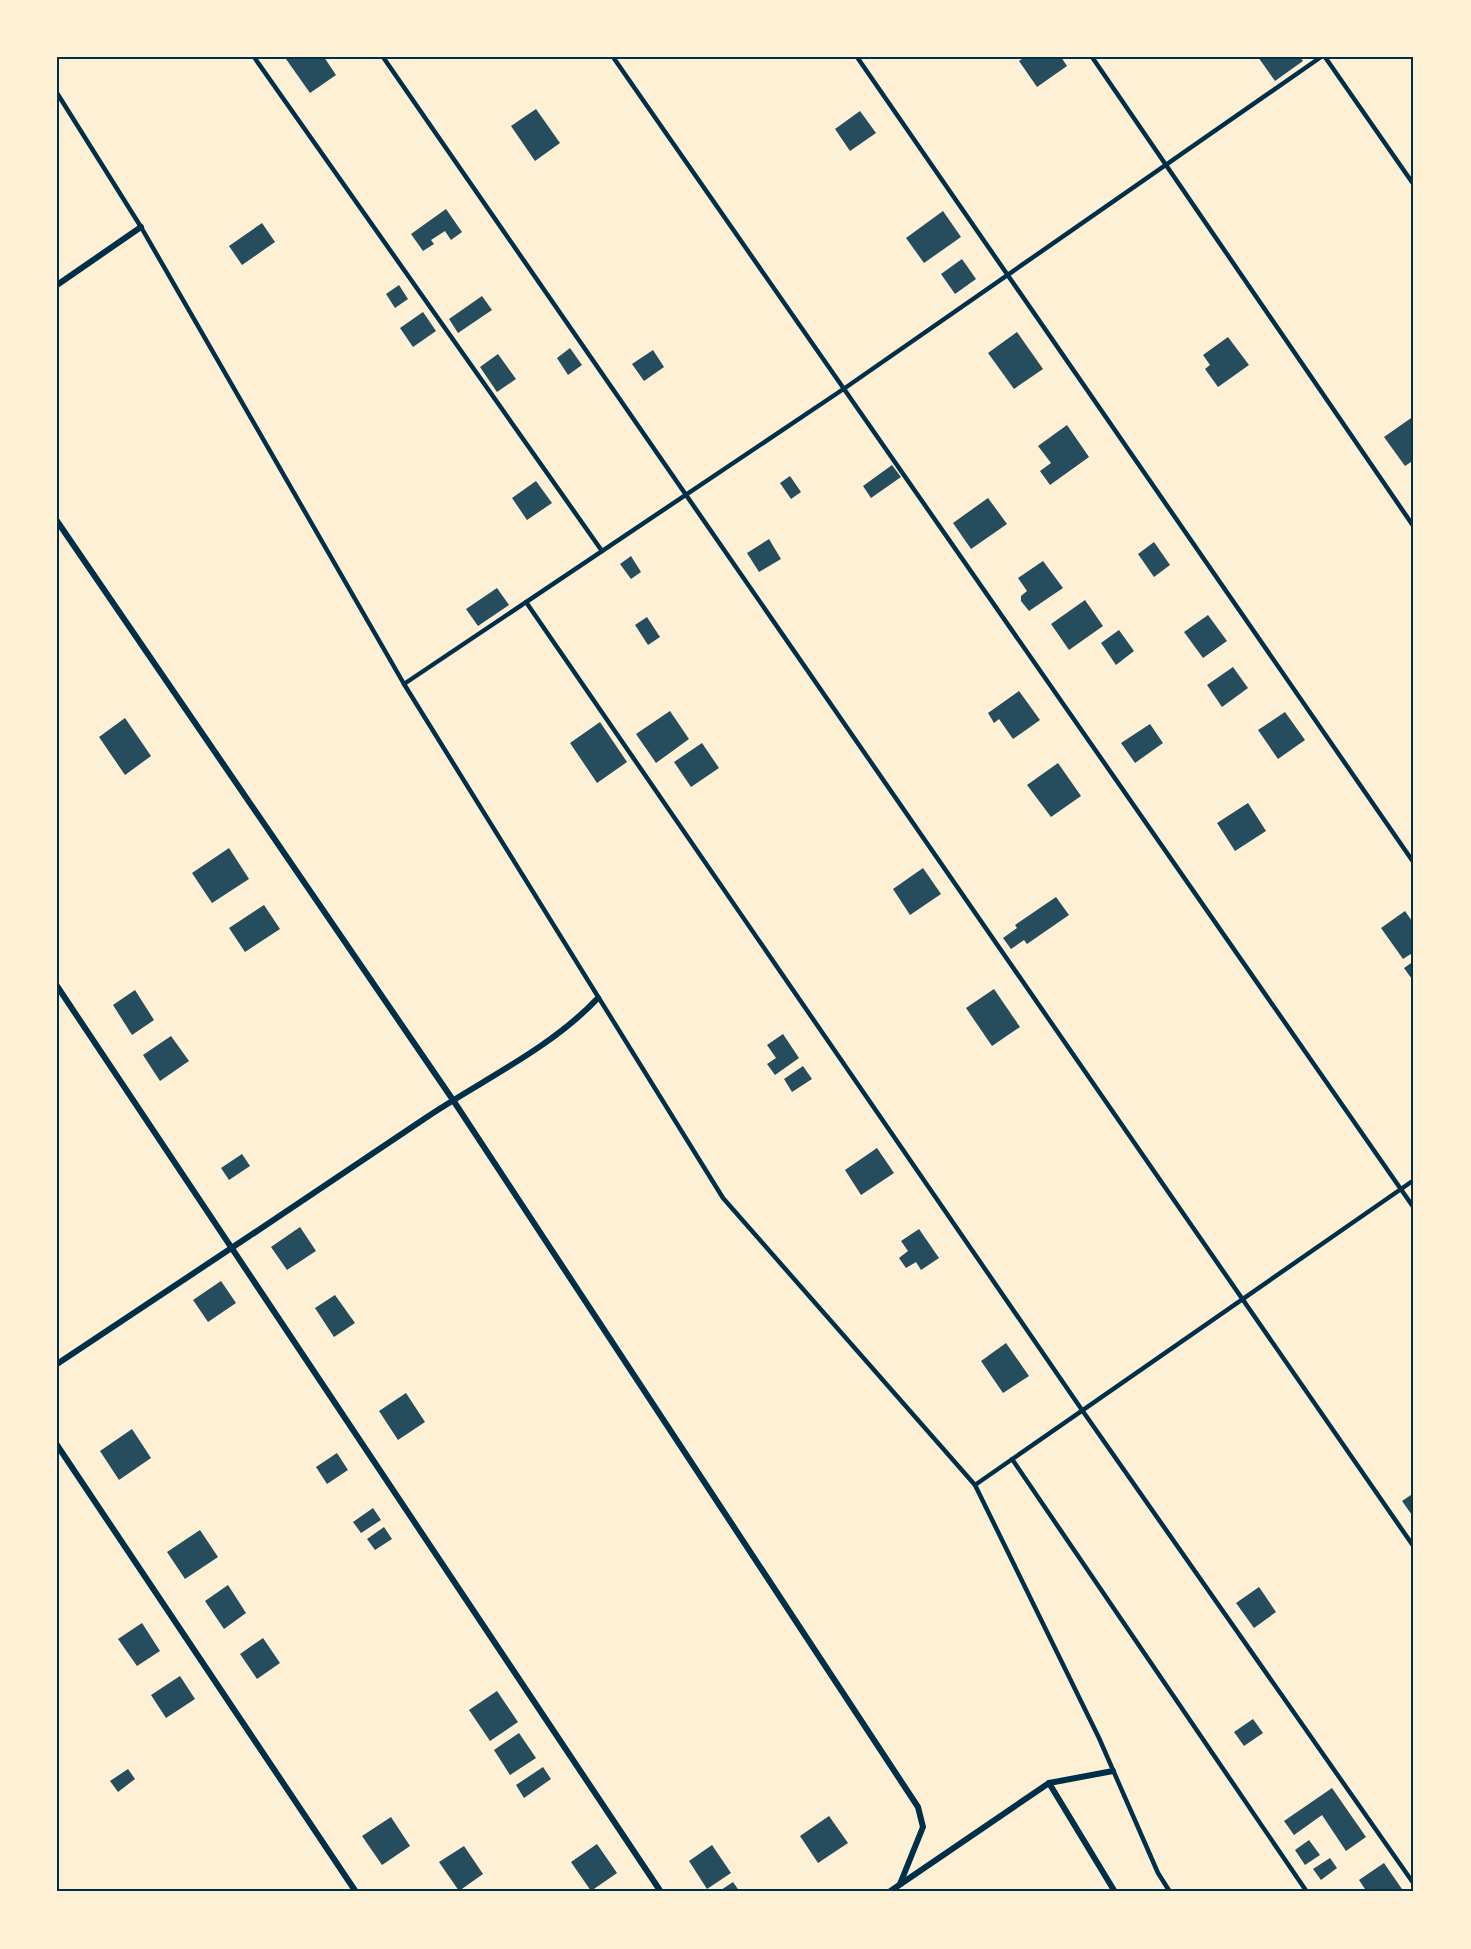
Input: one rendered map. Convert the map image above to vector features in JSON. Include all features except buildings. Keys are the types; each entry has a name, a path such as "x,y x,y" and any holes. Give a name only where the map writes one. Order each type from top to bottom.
{"street":[{"path":"57,285 141,227"},
{"path":"57,521 453,1100 918,1807 923,1827 900,1884"},
{"path":"57,986 661,1892"},
{"path":"57,1364 453,1100 555,1036 582,1015 598,998"},
{"path":"57,1445 356,1892"},
{"path":"889,1892 1049,1783 1113,1772"},
{"path":"1049,1783 1114,1892"}],"lane":[{"path":"254,57 602,551"},
{"path":"383,57 1414,1546"},
{"path":"613,57 1414,1208"},
{"path":"857,57 1414,863"},
{"path":"1092,57 1414,527"},
{"path":"404,684 845,388 1323,57 1414,185"},
{"path":"57,93 141,227 404,684 723,1198 975,1485 1113,1772 1158,1873 1170,1892"},
{"path":"526,602 1082,1410 1414,1884"},
{"path":"975,1485 1414,1180"},
{"path":"1012,1459 1307,1892"}]}
